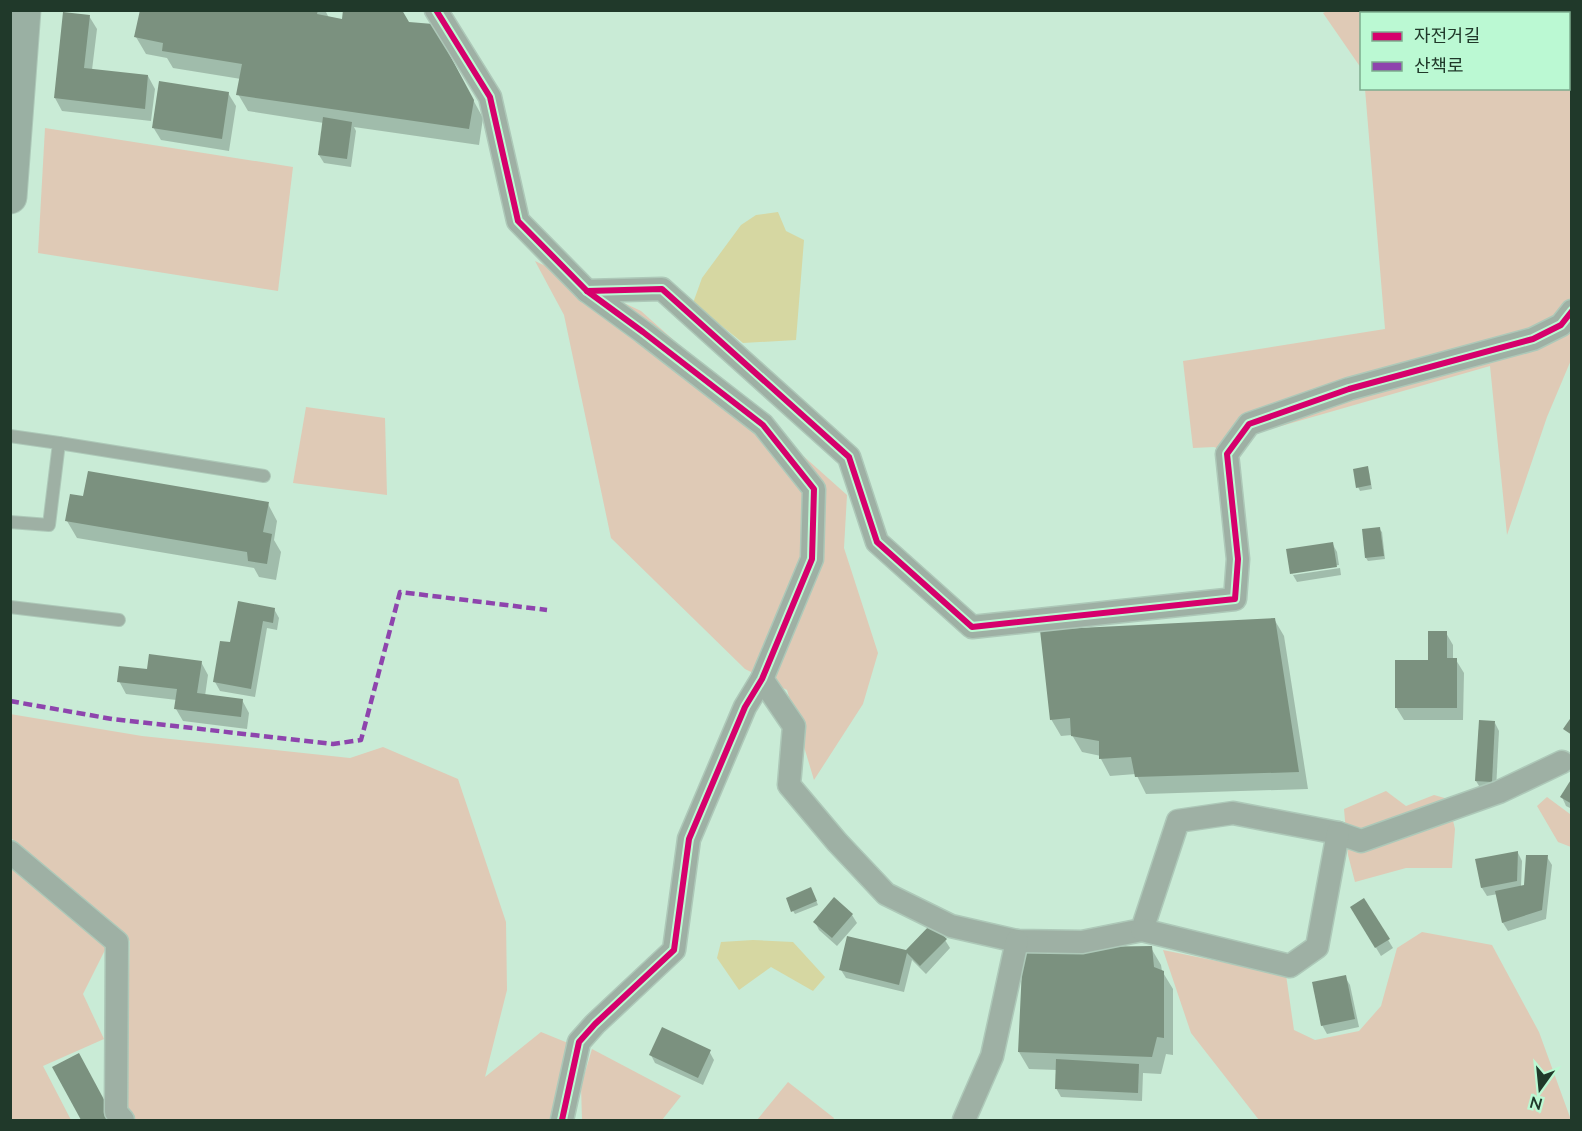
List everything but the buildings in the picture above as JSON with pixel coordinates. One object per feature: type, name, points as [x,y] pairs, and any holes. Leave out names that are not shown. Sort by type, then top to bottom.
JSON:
[{"type":"street","points":[[10,197],[24,10]]},
{"type":"street","points":[[436,10],[490,97],[518,221],[587,291],[763,425],[814,489],[812,559],[762,679],[745,707],[689,840],[674,950],[579,1042],[562,1120]]},
{"type":"street","points":[[587,291],[662,289],[849,457],[877,542],[972,627],[1235,599],[1238,559],[1227,454],[1249,424],[1349,389],[1533,339],[1561,326],[1572,311]]},
{"type":"street","points":[[762,679],[794,726],[789,785],[837,842],[886,894],[951,926],[1017,941],[1082,942],[1142,930],[1290,966],[1317,947],[1338,833]]},
{"type":"street","points":[[1142,930],[1178,821],[1233,813],[1338,833],[1361,841],[1499,792],[1562,762]]},
{"type":"street","points":[[10,852],[117,942],[116,1112],[123,1120]]},
{"type":"street","points":[[964,1120],[992,1056],[1017,941]]},
{"type":"lane","points":[[10,436],[264,476]]},
{"type":"lane","points":[[10,522],[49,525],[58,443]]},
{"type":"lane","points":[[10,607],[118,620]]},
{"type":"shaded area","points":[[1329,10],[1571,11],[1571,360],[1547,417],[1507,535],[1490,366],[1257,433],[1238,456],[1214,447],[1193,448],[1183,361],[1385,329],[1365,90],[1570,90],[1570,12],[1360,12],[1360,67],[1323,13]]},
{"type":"shaded area","points":[[45,128],[293,167],[278,291],[38,253]]},
{"type":"shaded area","points":[[778,212],[786,231],[804,240],[796,340],[743,343],[693,303],[702,278],[741,225],[756,215]]},
{"type":"shaded area","points":[[535,261],[641,311],[847,495],[844,548],[878,653],[863,704],[814,780],[787,690],[745,669],[611,538],[564,315]]},
{"type":"shaded area","points":[[306,407],[385,418],[387,495],[293,483]]},
{"type":"shaded area","points":[[10,714],[142,736],[350,758],[383,747],[458,779],[506,922],[507,990],[485,1077],[541,1032],[568,1043],[555,1096],[555,1120],[134,1120],[125,1110],[130,941],[11,838]]},
{"type":"shaded area","points":[[1386,791],[1406,806],[1434,795],[1448,799],[1455,829],[1452,868],[1406,868],[1355,882],[1348,855],[1344,809]]},
{"type":"shaded area","points":[[1547,797],[1571,814],[1571,847],[1558,842],[1537,806]]},
{"type":"shaded area","points":[[10,862],[106,948],[83,994],[104,1039],[43,1066],[71,1120],[11,1120]]},
{"type":"shaded area","points":[[1422,932],[1492,945],[1539,1032],[1571,1120],[1259,1120],[1191,1033],[1163,950],[1286,975],[1294,1030],[1315,1040],[1359,1031],[1381,1006],[1397,948]]},
{"type":"shaded area","points":[[753,940],[793,942],[825,977],[813,991],[771,967],[739,990],[717,958],[721,942]]},
{"type":"shaded area","points":[[592,1049],[681,1096],[662,1120],[582,1120],[581,1086]]},
{"type":"shaded area","points":[[788,1082],[834,1118],[833,1120],[757,1120]]},
{"type":"marked path","points":[[10,701],[112,719],[333,744],[361,740],[400,592],[547,610]]},
{"type":"cycle path","points":[[436,10],[490,97],[518,221],[587,291],[763,425],[814,489],[812,559],[762,679],[745,707],[689,839],[674,950],[579,1042],[562,1120]]},
{"type":"cycle path","points":[[587,291],[662,289],[849,457],[877,542],[972,627],[1235,599],[1238,559],[1227,454],[1249,424],[1349,389],[1533,339],[1561,325],[1572,311]]}]
